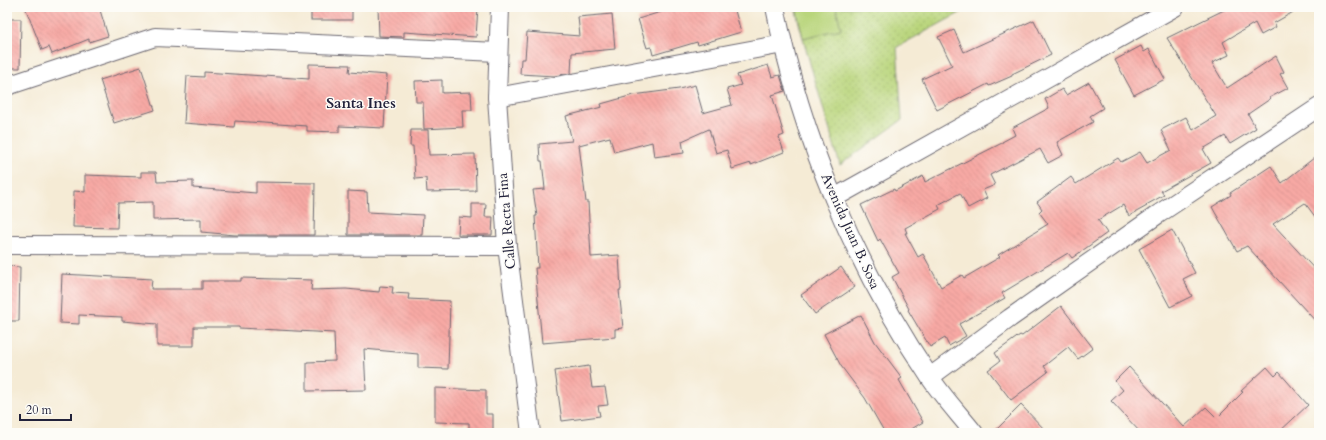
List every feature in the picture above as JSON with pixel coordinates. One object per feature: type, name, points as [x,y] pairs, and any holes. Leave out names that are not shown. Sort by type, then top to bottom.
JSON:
[{"type":"street","name":"Calle Recta Fina","points":[[500,7],[497,97],[507,246],[531,433]]},
{"type":"street","name":"Avenida Juan B. Sosa","points":[[775,7],[782,44],[806,126],[834,198],[852,239],[888,309],[930,377],[974,433]]},
{"type":"street","points":[[834,198],[1174,7]]},
{"type":"street","points":[[7,86],[155,37],[498,52]]},
{"type":"street","points":[[497,97],[782,44]]},
{"type":"street","points":[[930,377],[1010,318],[1157,215],[1319,107]]},
{"type":"street","points":[[7,244],[507,246]]},
{"type":"green space","points":[[795,7],[971,7],[897,47],[902,120],[840,165]]},
{"type":"green space","points":[[796,7],[836,7],[841,29],[803,38]]},
{"type":"building","points":[[25,7],[99,7],[108,36],[89,42],[89,39],[52,54],[49,47],[42,50]]},
{"type":"building","points":[[311,7],[352,7],[352,20],[311,20]]},
{"type":"building","points":[[378,7],[478,7],[476,37],[404,32],[404,37],[379,36]]},
{"type":"building","points":[[677,7],[734,7],[741,32],[698,45],[697,42],[653,55],[651,47],[647,48],[638,19]]},
{"type":"building","points":[[1230,7],[1302,7],[1274,23],[1276,27],[1261,35],[1255,23],[1223,42],[1229,55],[1212,63],[1227,88],[1276,56],[1284,72],[1280,74],[1288,88],[1269,98],[1270,99],[1248,114],[1256,128],[1230,144],[1225,136],[1203,149],[1211,163],[1161,191],[1164,195],[1129,216],[1123,205],[1098,220],[1107,233],[1072,258],[1068,253],[1002,293],[1005,298],[959,324],[966,336],[949,346],[945,338],[930,347],[908,310],[909,309],[892,277],[899,273],[880,239],[878,241],[861,205],[894,189],[895,191],[923,176],[925,182],[1002,143],[1015,135],[1012,128],[1049,108],[1045,99],[1062,89],[1066,95],[1089,82],[1103,108],[1090,116],[1093,122],[1057,142],[1063,155],[1048,163],[1040,149],[990,175],[995,185],[983,190],[987,198],[968,208],[960,193],[938,205],[940,209],[905,228],[907,233],[905,233],[918,257],[923,254],[941,287],[962,275],[964,278],[1000,257],[998,255],[1048,224],[1039,212],[1042,209],[1037,202],[1071,177],[1076,184],[1118,158],[1121,162],[1140,152],[1147,163],[1171,150],[1161,130],[1186,117],[1193,130],[1216,116],[1167,38]]},
{"type":"building","points":[[612,14],[615,49],[572,53],[571,73],[554,76],[520,74],[521,59],[525,59],[527,32],[580,36],[578,17]]},
{"type":"building","points":[[7,19],[21,19],[20,68],[7,68]]},
{"type":"building","points":[[1034,20],[1051,55],[1012,74],[1012,76],[989,86],[988,84],[937,110],[922,79],[952,65],[938,37],[954,30],[964,52]]},
{"type":"building","points":[[1141,46],[1144,52],[1149,49],[1165,79],[1134,95],[1115,60]]},
{"type":"building","points":[[309,64],[350,65],[349,72],[387,75],[384,128],[339,126],[339,132],[307,131],[307,126],[235,121],[234,127],[184,123],[187,76],[204,77],[204,72],[309,79]]},
{"type":"building","points":[[768,65],[772,77],[780,75],[785,91],[772,95],[784,135],[779,137],[784,152],[751,165],[751,163],[732,169],[727,150],[716,153],[709,129],[682,141],[684,153],[654,157],[652,142],[614,152],[610,137],[579,145],[586,202],[588,202],[591,257],[619,255],[621,290],[619,290],[623,328],[615,329],[615,337],[542,343],[535,268],[538,268],[535,216],[537,216],[533,190],[545,189],[542,161],[540,161],[539,144],[572,141],[566,116],[602,107],[601,104],[633,95],[679,89],[695,85],[703,113],[732,105],[727,89],[741,85],[737,75]]},
{"type":"building","points":[[141,67],[155,110],[114,123],[100,80]]},
{"type":"building","points":[[442,80],[442,93],[471,92],[472,110],[462,110],[463,127],[424,129],[423,102],[416,102],[415,81]]},
{"type":"building","points":[[411,130],[428,130],[429,155],[475,154],[476,191],[427,192],[426,178],[415,179],[413,146],[410,146]]},
{"type":"building","points":[[1319,154],[1319,222],[1305,203],[1273,224],[1319,274],[1319,325],[1247,246],[1237,251],[1212,207],[1231,195],[1230,193],[1271,166],[1282,183]]},
{"type":"building","points":[[141,172],[156,172],[157,182],[193,181],[193,188],[256,193],[256,182],[315,183],[314,235],[235,235],[201,232],[201,219],[153,220],[153,202],[118,203],[117,228],[73,227],[74,191],[85,192],[85,175],[141,177]]},
{"type":"building","points":[[348,191],[367,192],[368,212],[423,215],[422,235],[348,235]]},
{"type":"building","points":[[472,204],[486,204],[485,217],[493,217],[492,235],[458,235],[459,217],[472,218]]},
{"type":"building","points":[[1172,230],[1195,273],[1183,279],[1192,296],[1170,307],[1139,249]]},
{"type":"building","points":[[7,266],[20,267],[19,321],[7,321]]},
{"type":"building","points":[[841,267],[855,287],[815,314],[801,295]]},
{"type":"building","points":[[62,274],[152,279],[151,289],[202,289],[202,281],[241,281],[241,278],[312,280],[311,290],[346,289],[379,292],[380,286],[393,287],[392,293],[409,294],[408,299],[450,301],[448,369],[418,368],[418,354],[364,349],[366,390],[307,391],[307,362],[335,361],[334,333],[239,327],[194,327],[194,346],[157,346],[157,324],[122,321],[122,317],[79,315],[79,324],[60,323]]},
{"type":"building","points":[[1061,306],[1093,348],[1078,359],[1068,347],[1044,366],[1048,372],[1011,400],[988,370],[1000,361],[995,353],[1020,335],[1022,336]]},
{"type":"building","points":[[861,315],[875,342],[902,378],[899,380],[923,422],[905,433],[885,433],[865,398],[841,366],[824,334]]},
{"type":"building","points":[[589,366],[592,388],[605,387],[608,405],[598,406],[600,416],[562,421],[555,371]]},
{"type":"building","points":[[1129,367],[1184,427],[1206,407],[1217,418],[1243,392],[1241,391],[1267,367],[1275,376],[1279,372],[1308,405],[1278,433],[1141,433],[1111,401],[1123,390],[1115,381]]},
{"type":"building","points":[[435,388],[486,390],[486,414],[493,414],[493,433],[469,433],[469,423],[435,422]]},
{"type":"building","points":[[1021,405],[1048,433],[993,433]]},
{"type":"district","name":"Santa Ines","points":[[361,103]]}]
